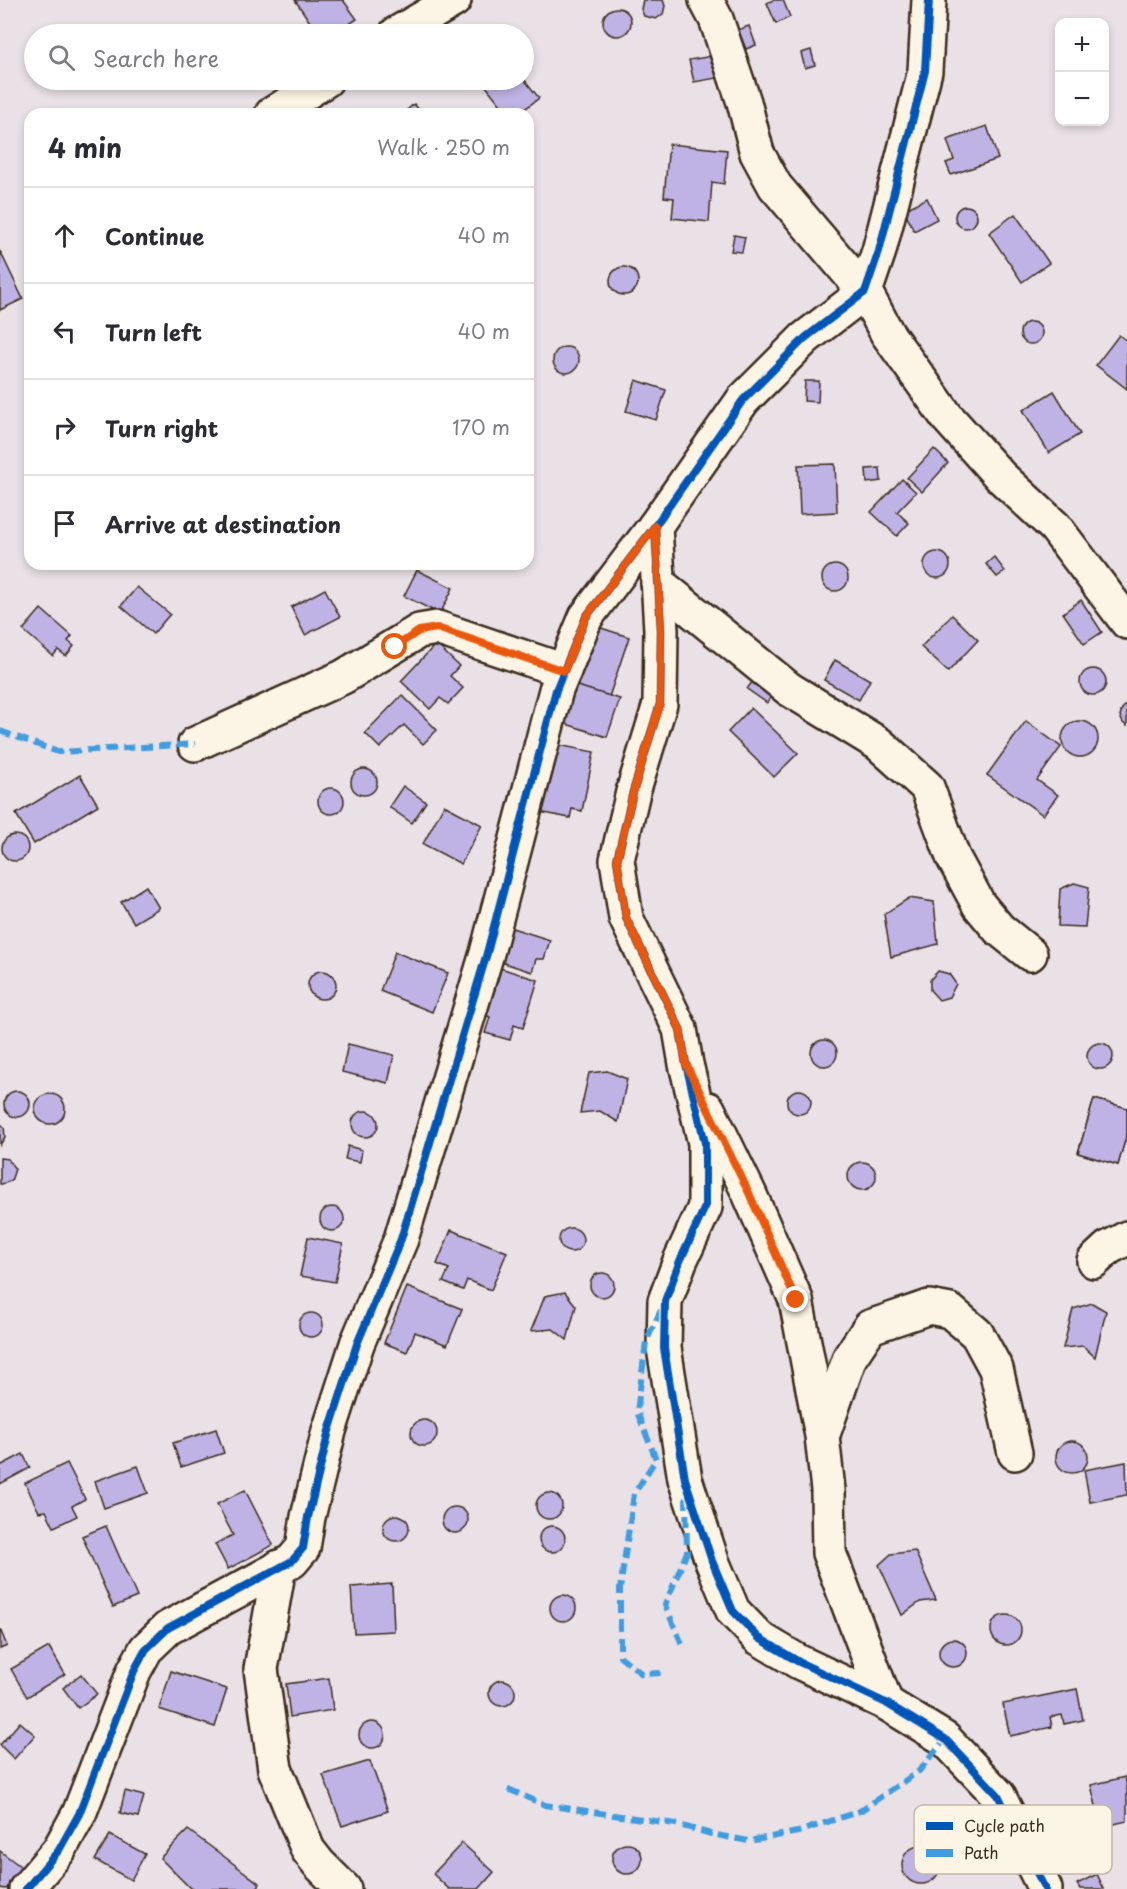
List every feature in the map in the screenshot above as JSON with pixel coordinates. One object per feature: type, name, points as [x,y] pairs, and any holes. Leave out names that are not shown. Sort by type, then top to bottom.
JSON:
[{"type":"street","points":[[413,24],[453,0]]},
{"type":"street","points":[[706,0],[716,19],[744,102],[758,153],[775,186],[865,292],[887,333],[947,417],[1000,476],[1055,527],[1127,622]]},
{"type":"street","points":[[26,1889],[59,1850],[79,1814],[134,1671],[146,1649],[168,1628],[292,1560],[303,1548],[308,1517],[329,1431],[357,1344],[401,1239],[487,953],[556,690],[586,617],[655,526],[743,400],[805,338],[865,292],[879,251],[925,71],[929,0]]},
{"type":"street","points":[[282,108],[310,90]]},
{"type":"street","points":[[655,526],[661,630],[660,704],[633,792],[617,860],[626,918],[680,1029],[705,1143],[705,1208],[680,1261],[665,1301],[664,1348],[685,1479],[712,1562],[733,1611],[759,1638],[799,1662],[886,1703],[945,1739],[998,1795],[1003,1805]]},
{"type":"street","points":[[658,583],[789,689],[879,744],[927,787],[953,857],[979,905],[999,929],[1030,954]]},
{"type":"street","points":[[195,744],[343,677],[419,631],[437,628],[564,671]]},
{"type":"street","points":[[686,1064],[749,1193],[796,1300],[822,1436],[828,1490],[829,1554],[886,1703]]},
{"type":"street","points":[[1094,1261],[1108,1248],[1127,1238]]},
{"type":"street","points":[[822,1436],[850,1357],[870,1327],[929,1307],[950,1311],[976,1334],[996,1369],[1015,1453]]},
{"type":"street","points":[[279,1567],[261,1669],[275,1769],[308,1850],[318,1864],[344,1889]]},
{"type":"street","points":[[1038,1874],[1045,1889]]},
{"type":"building","points":[[295,0],[343,0],[357,19],[349,24],[311,24]]},
{"type":"building","points":[[643,0],[663,0],[665,6],[663,14],[656,19],[644,16],[641,9]]},
{"type":"building","points":[[773,0],[783,0],[790,17],[776,24],[767,3]]},
{"type":"building","points":[[617,8],[627,12],[631,22],[627,32],[617,36],[607,32],[603,22],[607,12]]},
{"type":"building","points":[[749,26],[756,45],[746,49],[738,30]]},
{"type":"building","points":[[811,50],[815,65],[805,68],[801,53]]},
{"type":"building","points":[[712,56],[717,78],[694,82],[689,60]]},
{"type":"building","points":[[489,90],[533,90],[539,98],[526,108],[503,108]]},
{"type":"building","points":[[987,126],[998,159],[951,175],[946,163],[954,160],[947,140]]},
{"type":"building","points":[[669,144],[727,150],[724,184],[712,182],[709,222],[672,218],[674,198],[664,197]]},
{"type":"building","points":[[927,198],[937,219],[914,231],[904,210]]},
{"type":"building","points":[[966,206],[974,209],[977,217],[974,225],[966,228],[958,225],[955,217],[958,209]]},
{"type":"building","points":[[1015,214],[1049,263],[1022,282],[989,233]]},
{"type":"building","points":[[734,235],[745,237],[742,252],[731,251]]},
{"type":"building","points":[[0,251],[23,299],[0,310]]},
{"type":"building","points":[[624,267],[634,271],[638,281],[634,291],[624,295],[614,291],[610,281],[614,271]]},
{"type":"building","points":[[1031,322],[1039,325],[1042,333],[1039,341],[1031,344],[1023,341],[1020,333],[1023,325]]},
{"type":"building","points":[[1119,335],[1127,341],[1127,389],[1096,365]]},
{"type":"building","points":[[566,347],[575,351],[579,360],[575,369],[566,373],[557,369],[553,360],[557,351]]},
{"type":"building","points":[[636,380],[666,390],[656,420],[626,411]]},
{"type":"building","points":[[805,381],[819,381],[818,402],[804,401]]},
{"type":"building","points":[[1054,391],[1080,434],[1049,453],[1023,410]]},
{"type":"building","points":[[934,449],[948,463],[922,492],[907,478]]},
{"type":"building","points":[[835,464],[837,512],[800,514],[798,465]]},
{"type":"building","points":[[880,468],[881,481],[867,483],[866,469]]},
{"type":"building","points":[[902,479],[916,492],[897,512],[909,523],[897,536],[871,512]]},
{"type":"building","points":[[937,552],[946,556],[950,565],[946,574],[937,578],[928,574],[924,565],[928,556]]},
{"type":"building","points":[[994,557],[1005,571],[997,577],[986,564]]},
{"type":"building","points":[[835,565],[844,569],[848,578],[844,587],[835,591],[826,587],[822,578],[826,569]]},
{"type":"building","points":[[417,570],[453,588],[440,614],[404,596]]},
{"type":"building","points":[[137,587],[170,614],[153,634],[121,606]]},
{"type":"building","points":[[325,589],[340,617],[305,635],[291,607]]},
{"type":"building","points":[[1081,600],[1102,632],[1084,644],[1063,613]]},
{"type":"building","points":[[41,609],[72,636],[68,641],[74,646],[66,656],[58,650],[53,656],[23,630]]},
{"type":"building","points":[[952,615],[978,640],[948,672],[921,647]]},
{"type":"building","points":[[595,626],[629,637],[609,697],[574,685]]},
{"type":"building","points":[[436,644],[459,666],[450,676],[463,688],[448,704],[440,698],[430,709],[401,681]]},
{"type":"building","points":[[835,660],[870,680],[859,700],[824,680]]},
{"type":"building","points":[[1093,669],[1102,673],[1106,682],[1102,691],[1093,695],[1084,691],[1080,682],[1084,673]]},
{"type":"building","points":[[760,671],[780,686],[767,703],[747,689]]},
{"type":"building","points":[[574,685],[620,699],[607,737],[563,723]]},
{"type":"building","points":[[402,695],[437,730],[423,744],[404,725],[380,748],[365,733]]},
{"type":"building","points":[[1127,704],[1127,726],[1120,716]]},
{"type":"building","points":[[751,708],[798,753],[774,777],[728,732]]},
{"type":"building","points":[[1026,721],[1061,747],[1037,780],[1058,795],[1043,815],[987,775]]},
{"type":"building","points":[[1080,721],[1092,727],[1098,739],[1092,751],[1080,757],[1068,751],[1062,739],[1068,727]]},
{"type":"building","points":[[553,744],[594,752],[582,811],[572,809],[570,818],[539,812]]},
{"type":"building","points":[[364,769],[373,773],[377,782],[373,791],[364,795],[355,791],[351,782],[355,773]]},
{"type":"building","points":[[80,775],[98,805],[34,844],[16,814]]},
{"type":"building","points":[[403,786],[426,802],[412,823],[389,807]]},
{"type":"building","points":[[331,788],[340,792],[344,801],[340,810],[331,814],[322,810],[318,801],[322,792]]},
{"type":"building","points":[[444,805],[482,825],[461,864],[423,844]]},
{"type":"building","points":[[15,835],[24,839],[28,848],[24,857],[15,861],[6,857],[2,848],[6,839]]},
{"type":"building","points":[[1074,883],[1089,887],[1085,927],[1058,926],[1060,889]]},
{"type":"building","points":[[146,886],[159,908],[134,923],[121,902]]},
{"type":"building","points":[[909,898],[934,902],[938,944],[891,957],[884,914]]},
{"type":"building","points":[[509,927],[550,940],[544,959],[536,959],[532,972],[498,961]]},
{"type":"building","points":[[395,952],[448,973],[432,1012],[380,991]]},
{"type":"building","points":[[494,966],[538,980],[523,1028],[514,1025],[510,1040],[485,1033],[490,1017],[479,1013]]},
{"type":"building","points":[[322,971],[332,975],[336,985],[332,995],[322,999],[312,995],[308,985],[312,975]]},
{"type":"building","points":[[938,971],[949,974],[956,984],[949,997],[939,1000],[930,990],[930,980]]},
{"type":"building","points":[[824,1040],[833,1044],[837,1053],[833,1062],[824,1066],[815,1062],[811,1053],[815,1044]]},
{"type":"building","points":[[1100,1043],[1109,1047],[1113,1056],[1109,1065],[1100,1069],[1091,1065],[1087,1056],[1091,1047]]},
{"type":"building","points":[[348,1044],[394,1055],[388,1083],[342,1072]]},
{"type":"building","points":[[607,1071],[627,1079],[618,1122],[600,1111],[580,1113],[589,1073]]},
{"type":"building","points":[[799,1090],[807,1094],[811,1102],[807,1110],[799,1114],[791,1110],[787,1102],[791,1094]]},
{"type":"building","points":[[17,1091],[26,1095],[30,1104],[26,1113],[17,1117],[8,1113],[4,1104],[8,1095]]},
{"type":"building","points":[[50,1094],[61,1098],[65,1109],[61,1120],[50,1124],[39,1120],[35,1109],[39,1098]]},
{"type":"building","points":[[1094,1099],[1127,1108],[1127,1133],[1118,1165],[1078,1153]]},
{"type":"building","points":[[1094,1099],[1127,1108],[1127,1133],[1118,1165],[1078,1153]]},
{"type":"building","points":[[365,1111],[374,1115],[378,1124],[374,1133],[365,1137],[356,1133],[352,1124],[356,1115]]},
{"type":"building","points":[[0,1123],[4,1127],[5,1137],[0,1145]]},
{"type":"building","points":[[348,1146],[362,1150],[360,1162],[345,1159]]},
{"type":"building","points":[[0,1158],[8,1159],[15,1169],[11,1181],[2,1184],[0,1184]]},
{"type":"building","points":[[862,1162],[872,1166],[876,1176],[872,1186],[862,1190],[852,1186],[848,1176],[852,1166]]},
{"type":"building","points":[[332,1207],[337,1208],[343,1214],[343,1224],[337,1230],[332,1231],[327,1230],[321,1224],[320,1219],[321,1214],[327,1208]]},
{"type":"building","points":[[571,1228],[576,1229],[582,1235],[582,1245],[576,1251],[571,1252],[566,1251],[560,1245],[559,1240],[560,1235],[566,1229]]},
{"type":"building","points":[[451,1230],[507,1252],[491,1290],[467,1280],[463,1290],[443,1282],[449,1269],[437,1264]]},
{"type":"building","points":[[308,1237],[343,1244],[335,1282],[300,1276]]},
{"type":"building","points":[[602,1273],[611,1276],[614,1285],[611,1294],[602,1297],[593,1294],[590,1285],[593,1276]]},
{"type":"building","points":[[407,1287],[462,1309],[447,1345],[415,1332],[407,1352],[384,1343]]},
{"type":"building","points":[[565,1292],[576,1306],[567,1340],[553,1329],[531,1331],[545,1296]]},
{"type":"building","points":[[1092,1303],[1106,1311],[1095,1357],[1083,1346],[1063,1348],[1073,1309]]},
{"type":"building","points":[[311,1313],[320,1316],[323,1325],[320,1334],[311,1337],[302,1334],[299,1325],[302,1316]]},
{"type":"building","points":[[424,1420],[433,1424],[437,1433],[433,1442],[424,1446],[415,1442],[411,1433],[415,1424]]},
{"type":"building","points":[[216,1429],[224,1453],[181,1467],[173,1443]]},
{"type":"building","points":[[1072,1441],[1083,1446],[1088,1457],[1083,1468],[1072,1473],[1061,1468],[1056,1457],[1061,1446]]},
{"type":"building","points":[[23,1454],[30,1468],[0,1484],[0,1466]]},
{"type":"building","points":[[1126,1462],[1127,1495],[1090,1502],[1084,1470]]},
{"type":"building","points":[[67,1463],[85,1499],[72,1506],[77,1516],[54,1527],[46,1511],[39,1512],[25,1483]]},
{"type":"building","points":[[138,1466],[148,1493],[104,1508],[95,1481]]},
{"type":"building","points":[[245,1490],[273,1545],[228,1569],[215,1544],[233,1535],[217,1504]]},
{"type":"building","points":[[549,1493],[558,1497],[562,1506],[558,1515],[549,1519],[540,1515],[536,1506],[540,1497]]},
{"type":"building","points":[[455,1507],[464,1511],[468,1520],[464,1529],[455,1533],[446,1529],[442,1520],[446,1511]]},
{"type":"building","points":[[396,1515],[405,1519],[409,1528],[405,1537],[396,1541],[387,1537],[383,1528],[387,1519]]},
{"type":"building","points":[[106,1526],[137,1597],[113,1607],[82,1536]]},
{"type":"building","points":[[552,1526],[561,1530],[565,1539],[561,1548],[552,1552],[543,1548],[539,1539],[543,1530]]},
{"type":"building","points":[[915,1551],[936,1600],[920,1602],[902,1615],[879,1565],[891,1554]]},
{"type":"building","points":[[392,1584],[394,1631],[354,1633],[351,1587]]},
{"type":"building","points":[[563,1595],[572,1599],[576,1608],[572,1617],[563,1621],[554,1617],[550,1608],[554,1599]]},
{"type":"building","points":[[1006,1615],[1017,1619],[1021,1630],[1017,1641],[1006,1645],[995,1641],[991,1630],[995,1619]]},
{"type":"building","points":[[0,1629],[7,1646],[0,1649]]},
{"type":"building","points":[[953,1639],[963,1643],[967,1653],[963,1663],[953,1667],[943,1663],[939,1653],[943,1643]]},
{"type":"building","points":[[49,1647],[65,1674],[27,1697],[11,1669]]},
{"type":"building","points":[[171,1671],[227,1689],[215,1727],[159,1709]]},
{"type":"building","points":[[81,1674],[97,1694],[78,1708],[63,1688]]},
{"type":"building","points":[[329,1678],[333,1710],[290,1717],[286,1684]]},
{"type":"building","points":[[502,1680],[511,1684],[515,1693],[511,1702],[502,1706],[493,1702],[489,1693],[493,1684]]},
{"type":"building","points":[[1077,1689],[1083,1720],[1064,1724],[1062,1715],[1050,1717],[1052,1727],[1010,1736],[1003,1704]]},
{"type":"building","points":[[20,1722],[35,1735],[14,1759],[0,1745]]},
{"type":"building","points":[[372,1722],[381,1726],[385,1735],[381,1744],[372,1748],[363,1744],[359,1735],[363,1726]]},
{"type":"building","points":[[370,1761],[388,1811],[342,1826],[323,1775]]},
{"type":"building","points":[[1125,1777],[1127,1821],[1112,1824],[1112,1805],[1096,1805],[1091,1785]]},
{"type":"building","points":[[125,1791],[144,1796],[138,1817],[120,1813]]},
{"type":"building","points":[[188,1830],[260,1884],[256,1889],[191,1889],[160,1858]]},
{"type":"building","points":[[110,1835],[145,1854],[131,1880],[95,1860]]},
{"type":"building","points":[[462,1843],[494,1872],[479,1889],[449,1889],[433,1874]]},
{"type":"building","points":[[627,1844],[633,1845],[641,1853],[641,1865],[633,1873],[627,1874],[621,1873],[613,1865],[612,1859],[613,1853],[621,1845]]},
{"type":"building","points":[[914,1848],[914,1874],[937,1874],[934,1878],[921,1884],[908,1878],[902,1865],[908,1852]]},
{"type":"building","points":[[0,1851],[24,1869],[6,1889],[0,1888]]},
{"type":"building","points":[[1097,1874],[1104,1889],[1080,1889],[1077,1884]]},
{"type":"marked path","points":[[0,731],[58,752],[195,744]]},
{"type":"marked path","points":[[661,1310],[646,1342],[637,1412],[656,1459],[634,1494],[620,1589],[620,1656],[642,1674],[663,1673]]},
{"type":"marked path","points":[[682,1644],[665,1605],[687,1552],[686,1497]]},
{"type":"marked path","points":[[508,1789],[545,1805],[676,1824],[711,1834],[749,1841],[798,1832],[860,1811],[919,1771],[945,1739]]},
{"type":"cycle path","points":[[26,1889],[59,1850],[79,1814],[134,1671],[146,1649],[168,1628],[292,1561],[303,1548],[308,1517],[329,1431],[357,1344],[401,1239],[487,953],[556,690],[586,617],[655,526],[743,400],[805,338],[865,292],[879,251],[925,71],[929,0]]},
{"type":"cycle path","points":[[655,526],[661,630],[660,704],[633,792],[617,860],[626,918],[680,1029],[705,1143],[705,1207],[680,1261],[665,1301],[664,1348],[685,1479],[712,1561],[733,1611],[759,1638],[799,1662],[886,1703],[945,1739],[998,1795],[1003,1805]]},
{"type":"cycle path","points":[[1038,1874],[1045,1889]]},
{"type":"route","points":[[395,647],[419,631],[437,628],[564,671],[586,617],[655,526],[661,630],[660,704],[633,792],[617,860],[626,918],[680,1029],[686,1064],[749,1193],[796,1300]]}]
